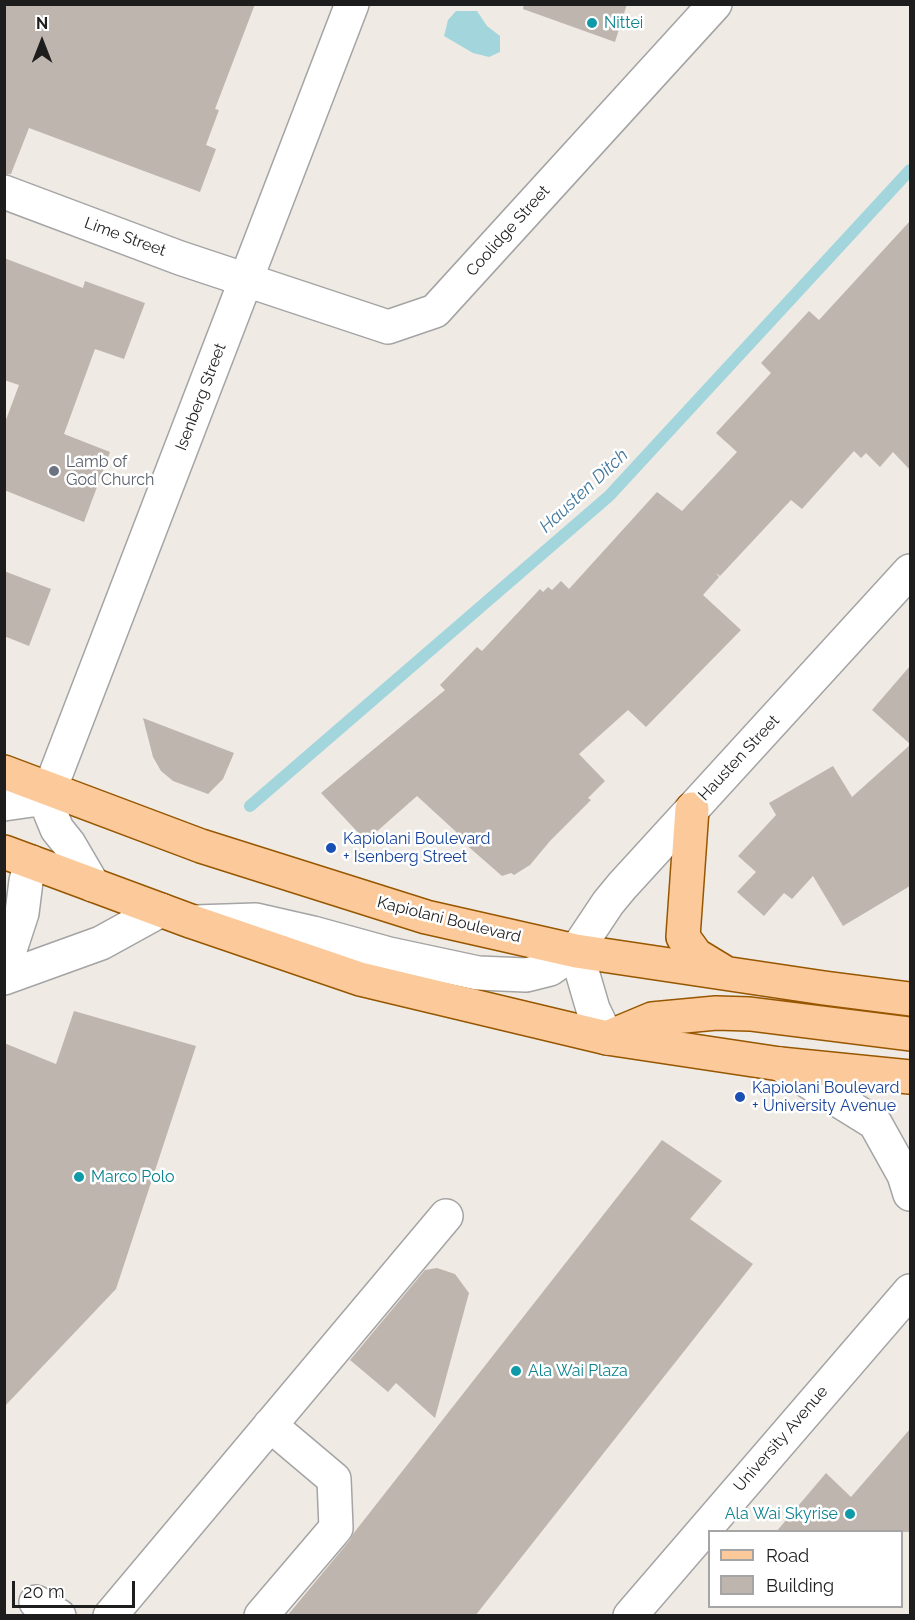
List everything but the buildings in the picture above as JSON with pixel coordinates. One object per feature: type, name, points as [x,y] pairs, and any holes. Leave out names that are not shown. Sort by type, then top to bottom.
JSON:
[{"type":"main road","name":"Kapiolani Boulevard","points":[[4,772],[201,846],[426,917],[576,951],[910,999]]},
{"type":"main road","points":[[692,809],[683,937],[696,955],[728,974]]},
{"type":"main road","points":[[16,875],[93,885],[360,980],[607,1038],[780,1064],[910,1077]]},
{"type":"main road","points":[[607,1038],[652,1019],[716,1013],[750,1014],[910,1034]]},
{"type":"street","name":"Isenberg Street","points":[[50,789],[352,4]]},
{"type":"street","name":"Coolidge Street","points":[[246,281],[388,327],[435,310],[715,4]]},
{"type":"street","name":"Lime Street","points":[[4,192],[246,281]]},
{"type":"street","name":"Hausten Street","points":[[576,951],[608,903],[910,571]]},
{"type":"street","points":[[4,804],[32,800],[50,789]]},
{"type":"street","points":[[50,789],[50,812],[57,829],[93,885]]},
{"type":"street","points":[[4,968],[22,913],[16,875]]},
{"type":"street","points":[[4,978],[101,943],[161,910]]},
{"type":"street","points":[[193,922],[255,920],[389,954],[478,973],[502,975],[526,975],[550,969],[576,951],[593,1009],[607,1038]]},
{"type":"street","points":[[780,1064],[875,1123],[904,1175],[910,1194]]},
{"type":"street","points":[[110,1616],[446,1215]]},
{"type":"street","points":[[879,1325],[910,1276]]},
{"type":"street","name":"University Avenue","points":[[630,1616],[910,1291]]},
{"type":"street","points":[[261,1616],[336,1528],[334,1479],[270,1425]]},
{"type":"water","points":[[456,11],[477,11],[487,26],[500,36],[500,52],[489,57],[473,53],[444,36],[448,20]]},
{"type":"waterway","name":"Hausten Ditch","points":[[250,806],[609,496],[910,170]]},
{"type":"place","name":"Nittei","points":[[592,23]]},
{"type":"place","name":"Lamb of God Church","points":[[54,471]]},
{"type":"place","name":"Kapiolani Boulevard + Isenberg Street","points":[[331,848]]},
{"type":"place","name":"Kapiolani Boulevard + University Avenue","points":[[740,1097]]},
{"type":"place","name":"Marco Polo","points":[[79,1177]]},
{"type":"place","name":"Ala Wai Plaza","points":[[516,1371]]},
{"type":"place","name":"Ala Wai Skyrise","points":[[850,1514]]}]
